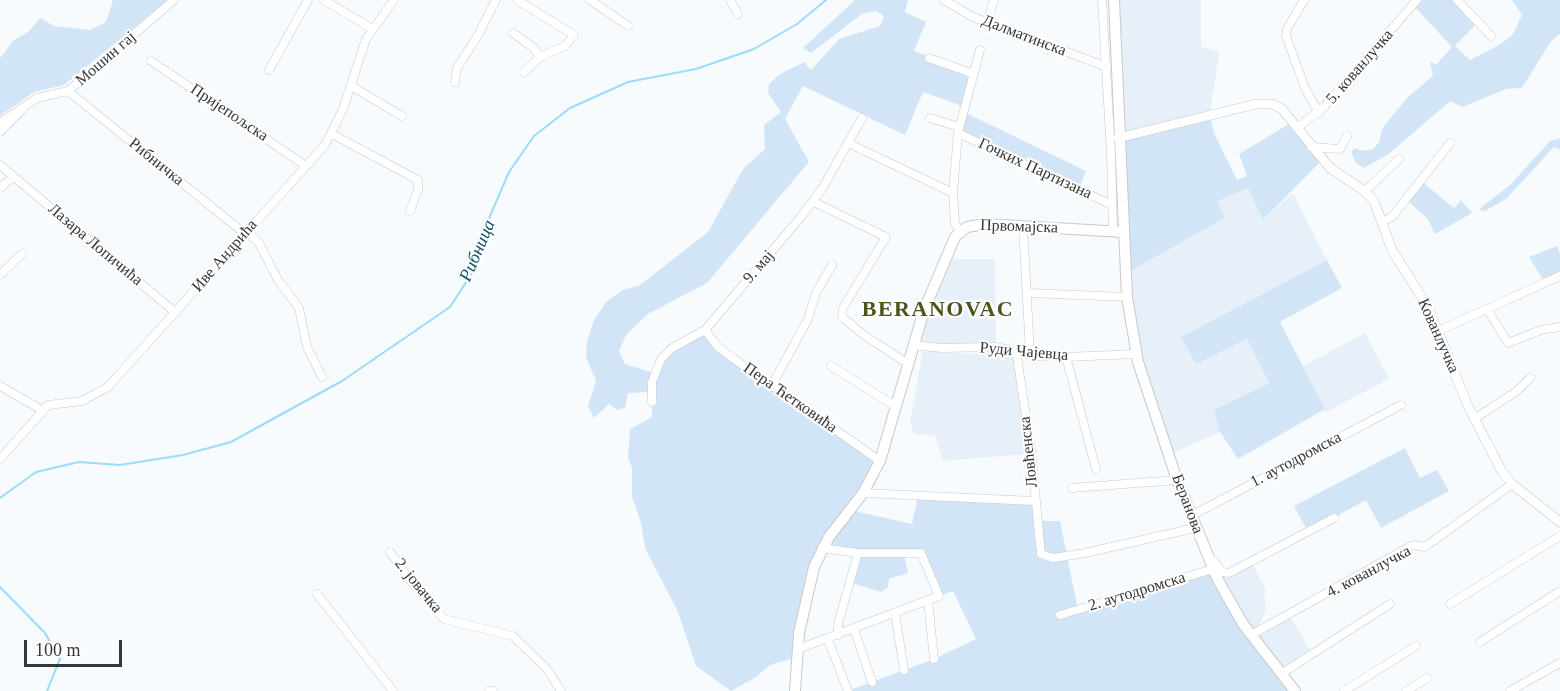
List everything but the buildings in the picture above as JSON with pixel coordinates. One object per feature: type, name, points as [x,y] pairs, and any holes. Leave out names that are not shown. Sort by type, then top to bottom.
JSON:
[{"type":"main road","name":"Беранова","points":[[1108,2],[1118,138],[1118,232],[1136,354],[1177,480],[1213,569],[1251,635],[1295,691]]},
{"type":"main road","name":"Првомајска","points":[[795,691],[798,649],[809,582],[822,548],[863,493],[880,461],[912,345],[934,281],[960,232],[967,227],[985,224],[1118,232]]},
{"type":"street","name":"Мошин гај","points":[[0,123],[27,103],[68,91],[174,0]]},
{"type":"street","points":[[270,70],[308,0]]},
{"type":"street","points":[[324,0],[371,28]]},
{"type":"street","name":"Иве Андрића","points":[[42,410],[54,403],[82,401],[108,387],[306,166],[332,134],[371,28],[394,0]]},
{"type":"street","points":[[455,82],[457,68],[477,37],[496,0]]},
{"type":"street","points":[[517,0],[574,35],[565,46],[540,57],[524,72]]},
{"type":"street","points":[[590,0],[628,26]]},
{"type":"street","points":[[730,0],[738,14]]},
{"type":"street","name":"Далматинска","points":[[944,0],[987,22],[1107,67]]},
{"type":"street","points":[[987,22],[994,0]]},
{"type":"street","points":[[1304,0],[1287,29],[1286,36],[1305,88],[1319,112]]},
{"type":"street","name":"5. кованлучка","points":[[1297,128],[1319,112],[1417,0]]},
{"type":"street","points":[[1457,0],[1491,36]]},
{"type":"street","name":"Беранова","points":[[1108,2],[1107,67],[1113,205],[1118,232]]},
{"type":"street","points":[[513,33],[534,48],[540,57]]},
{"type":"street","points":[[960,232],[955,223],[953,193],[959,130],[981,50]]},
{"type":"street","points":[[929,58],[974,74]]},
{"type":"street","name":"Пријепољска","points":[[151,61],[306,166]]},
{"type":"street","points":[[351,86],[402,117]]},
{"type":"street","name":"Рибничка","points":[[68,91],[259,243],[278,280],[299,308],[308,347],[322,377]]},
{"type":"street","points":[[0,132],[27,103]]},
{"type":"street","name":"Кованлучка","points":[[1118,138],[1263,103],[1282,109],[1330,168],[1365,191],[1374,201],[1392,250],[1428,309],[1474,419],[1512,484],[1560,522]]},
{"type":"street","name":"9. мај","points":[[652,402],[652,382],[661,359],[672,348],[705,330],[814,202],[862,118]]},
{"type":"street","name":"Гочких Партизана","points":[[930,118],[1113,205]]},
{"type":"street","points":[[332,134],[418,180],[418,190],[410,211]]},
{"type":"street","points":[[1311,147],[1340,149],[1347,136]]},
{"type":"street","points":[[848,143],[953,193]]},
{"type":"street","points":[[1382,222],[1392,217],[1450,143]]},
{"type":"street","points":[[1365,191],[1399,159]]},
{"type":"street","name":"Лазара Лопичића","points":[[0,165],[176,313]]},
{"type":"street","points":[[0,188],[13,177]]},
{"type":"street","points":[[814,202],[886,237],[842,315],[850,326],[907,363]]},
{"type":"street","points":[[1023,226],[1030,353]]},
{"type":"street","points":[[0,275],[22,254]]},
{"type":"street","points":[[772,385],[808,319],[816,293],[832,265]]},
{"type":"street","points":[[1438,332],[1560,276]]},
{"type":"street","points":[[1028,293],[1126,297]]},
{"type":"street","points":[[1487,309],[1508,342],[1541,330],[1560,327]]},
{"type":"street","name":"Пера Ћетковића","points":[[705,330],[718,347],[880,461]]},
{"type":"street","points":[[1018,350],[1030,341]]},
{"type":"street","name":"Руди Чајевца","points":[[912,345],[1018,350],[1066,357],[1136,354]]},
{"type":"street","name":"Ловћенска","points":[[1018,350],[1041,554],[1053,558],[1197,532]]},
{"type":"street","points":[[1066,357],[1096,469]]},
{"type":"street","points":[[831,366],[896,406]]},
{"type":"street","points":[[1474,419],[1517,391],[1530,378]]},
{"type":"street","points":[[0,386],[42,410],[0,459]]},
{"type":"street","name":"1. аутодромска","points":[[1191,516],[1401,405]]},
{"type":"street","points":[[1072,488],[1177,480]]},
{"type":"street","name":"4. кованлучка","points":[[1251,635],[1413,545],[1424,547],[1512,484]]},
{"type":"street","points":[[863,493],[1034,501]]},
{"type":"street","points":[[1197,532],[1222,572],[1229,573],[1334,518]]},
{"type":"street","points":[[1450,604],[1560,536]]},
{"type":"street","points":[[798,649],[939,596],[921,554],[858,553],[822,548]]},
{"type":"street","name":"2. јовачка","points":[[390,552],[413,584],[444,619],[513,636],[547,669],[561,691]]},
{"type":"street","points":[[838,635],[838,624],[858,553]]},
{"type":"street","name":"2. аутодромска","points":[[1060,615],[1213,569]]},
{"type":"street","points":[[1480,642],[1560,591]]},
{"type":"street","points":[[317,594],[393,691]]},
{"type":"street","points":[[928,600],[934,659]]},
{"type":"street","points":[[1281,674],[1390,604]]},
{"type":"street","points":[[895,613],[904,670]]},
{"type":"street","points":[[854,629],[872,682]]},
{"type":"street","points":[[828,639],[848,691]]},
{"type":"street","points":[[1344,691],[1416,646]]},
{"type":"street","points":[[1510,691],[1560,663]]},
{"type":"street","points":[[1406,691],[1427,678]]},
{"type":"shaded area","points":[[113,0],[168,0],[64,85],[34,92],[0,116],[0,58],[14,40],[28,32],[40,18],[54,26],[90,30],[106,22]]},
{"type":"shaded area","points":[[855,0],[908,0],[905,12],[926,22],[914,51],[974,74],[965,107],[923,92],[905,135],[803,86],[785,119],[809,162],[707,283],[648,314],[626,335],[619,351],[625,364],[654,373],[661,359],[705,330],[712,340],[880,461],[850,510],[912,524],[918,496],[1034,501],[1036,521],[1060,521],[1078,610],[1213,569],[1295,691],[847,691],[934,659],[976,639],[953,591],[939,596],[924,556],[904,553],[908,573],[889,579],[888,587],[881,592],[849,582],[857,553],[823,548],[797,657],[770,665],[756,677],[731,691],[696,666],[678,612],[645,548],[641,523],[632,497],[632,468],[628,458],[630,429],[652,417],[651,392],[628,393],[625,408],[617,410],[609,404],[594,418],[588,406],[596,381],[586,357],[587,341],[594,320],[607,301],[623,290],[640,285],[708,232],[743,169],[765,149],[764,125],[781,112],[768,93],[769,84],[780,74],[804,62],[811,70],[839,39],[880,26],[884,16],[876,11],[862,14],[811,53],[803,48]]},
{"type":"shaded area","points":[[1114,0],[1201,0],[1201,47],[1219,52],[1210,115],[1118,138]]},
{"type":"shaded area","points":[[1417,0],[1457,0],[1478,22],[1455,46],[1470,60],[1501,44],[1513,34],[1522,15],[1512,0],[1560,0],[1560,34],[1551,41],[1522,88],[1506,89],[1462,107],[1450,101],[1390,153],[1364,168],[1356,163],[1351,152],[1355,148],[1363,151],[1373,149],[1379,142],[1382,129],[1407,98],[1433,76],[1430,61],[1436,65],[1452,47],[1413,5]]},
{"type":"shaded area","points":[[964,112],[1086,171],[1079,189],[958,133]]},
{"type":"shaded area","points":[[1210,115],[1214,133],[1237,180],[1247,176],[1239,154],[1292,122],[1322,160],[1263,220],[1248,188],[1218,201],[1225,218],[1125,274],[1118,138]]},
{"type":"shaded area","points":[[1560,138],[1560,150],[1554,147],[1506,199],[1485,211],[1478,210],[1511,184],[1550,141]]},
{"type":"shaded area","points":[[1421,181],[1454,208],[1461,200],[1472,213],[1435,234],[1427,218],[1406,200]]},
{"type":"shaded area","points":[[1248,187],[1263,220],[1293,193],[1327,260],[1181,337],[1196,363],[1247,339],[1269,383],[1215,410],[1220,432],[1168,455],[1148,397],[1125,274],[1225,218],[1218,201]]},
{"type":"shaded area","points":[[1557,246],[1560,253],[1560,276],[1545,283],[1529,257]]},
{"type":"shaded area","points":[[944,259],[995,259],[996,347],[913,345]]},
{"type":"shaded area","points":[[1327,260],[1342,288],[1280,322],[1325,409],[1238,459],[1220,432],[1214,410],[1269,383],[1247,339],[1196,364],[1181,337]]},
{"type":"shaded area","points":[[1365,333],[1389,379],[1326,412],[1303,366]]},
{"type":"shaded area","points":[[923,351],[1015,357],[1027,454],[943,461],[935,436],[914,434],[910,421]]},
{"type":"shaded area","points":[[1405,448],[1420,478],[1437,470],[1449,491],[1381,528],[1366,500],[1308,532],[1294,506]]},
{"type":"shaded area","points":[[1252,563],[1266,591],[1264,596],[1266,610],[1259,626],[1289,615],[1312,653],[1281,674],[1218,580]]},
{"type":"waterway","name":"Рибница","points":[[0,498],[36,472],[79,462],[120,465],[183,455],[231,442],[342,381],[450,307],[474,270],[490,216],[509,172],[534,136],[570,108],[628,82],[696,69],[754,49],[797,24],[826,0]]},
{"type":"waterway","name":"Рибница","points":[[0,587],[45,633],[60,659],[47,691]]},
{"type":"district","name":"BERANOVAC","points":[[938,310]]}]
